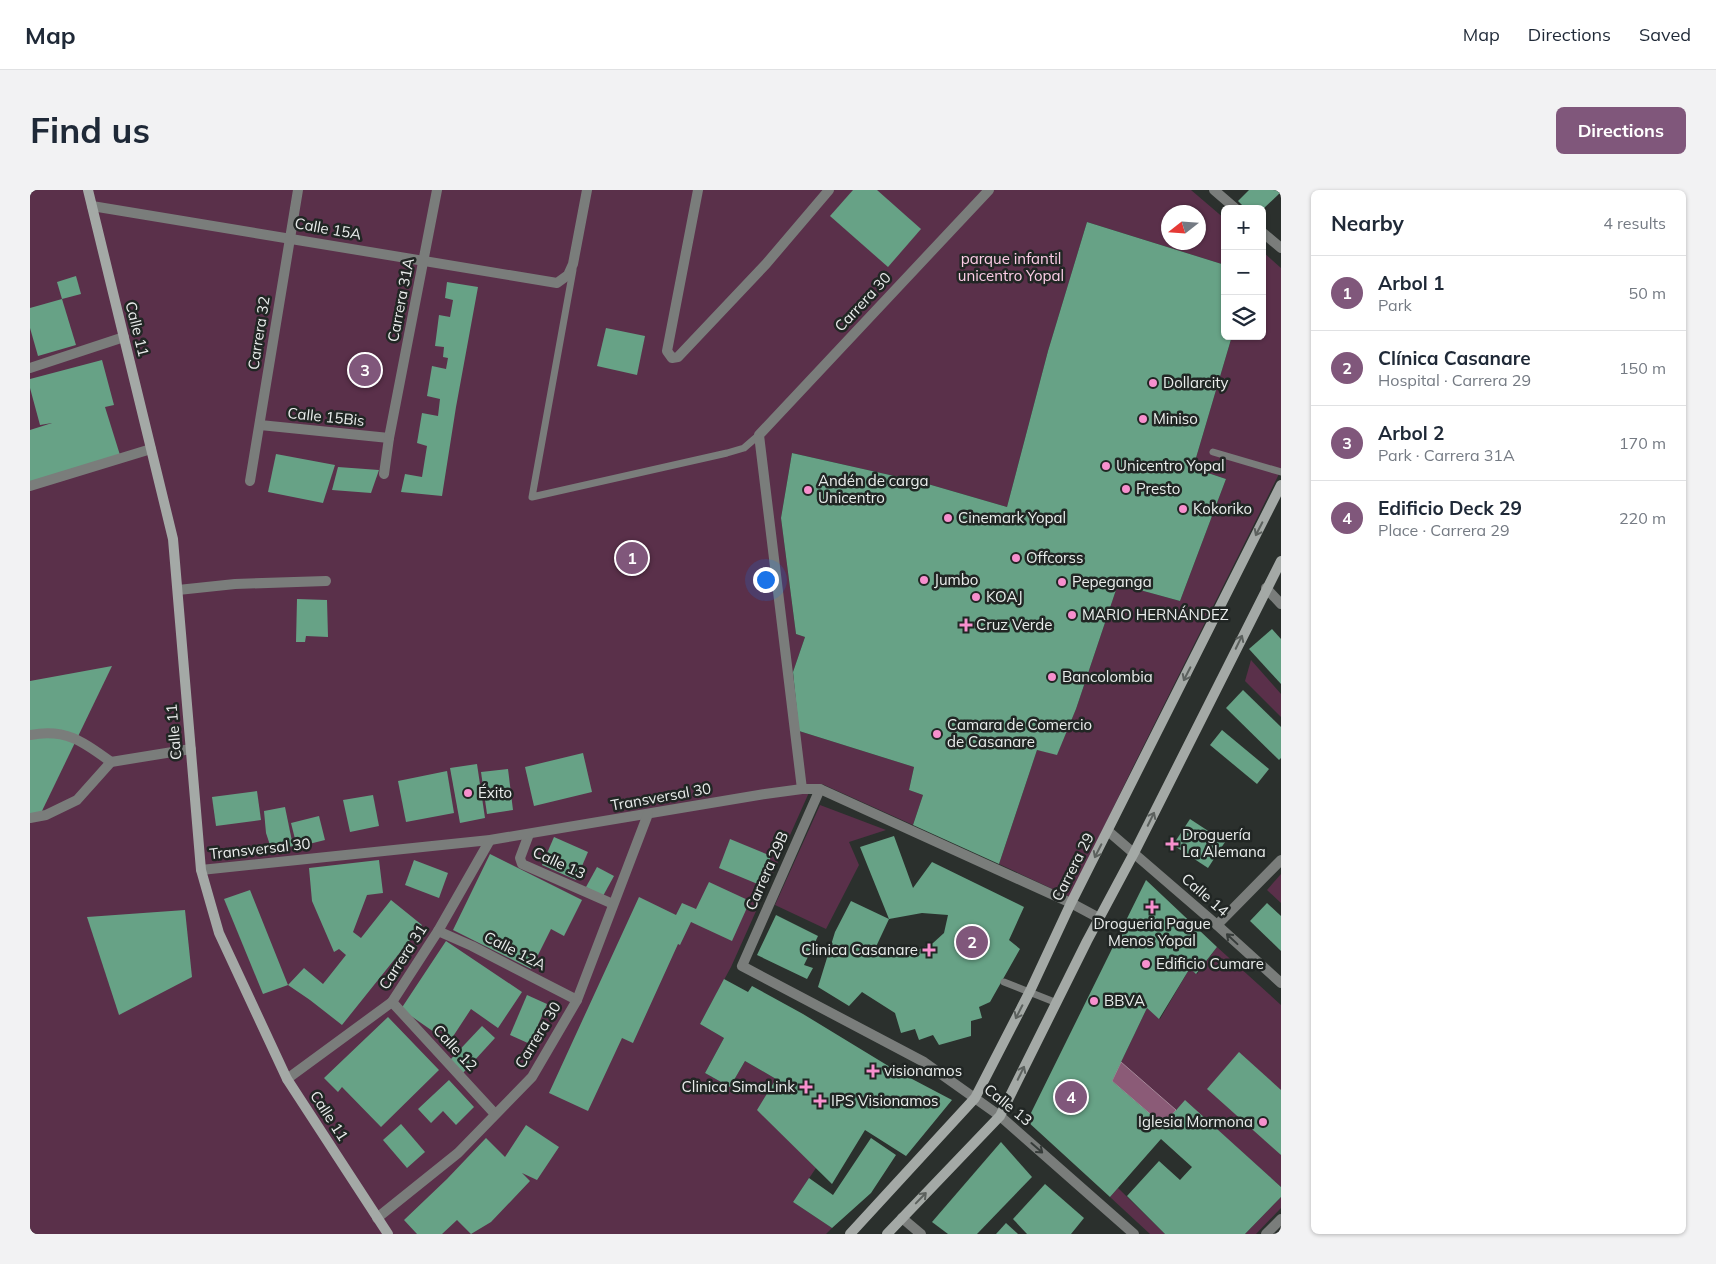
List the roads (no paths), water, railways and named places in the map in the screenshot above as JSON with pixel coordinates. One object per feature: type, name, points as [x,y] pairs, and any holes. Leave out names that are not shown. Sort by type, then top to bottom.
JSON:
[{"type":"main road","name":"Calle 11","points":[[88,190],[173,539],[201,870],[219,933],[287,1079],[388,1234]]},
{"type":"main road","name":"Carrera 29","points":[[850,1234],[975,1098],[1281,485]]},
{"type":"main road","points":[[887,1234],[1000,1116],[1281,560]]},
{"type":"street","name":"Carrera 32","points":[[250,480],[298,190]]},
{"type":"street","name":"Carrera 31A","points":[[384,474],[389,438],[437,190]]},
{"type":"street","points":[[574,264],[587,190]]},
{"type":"street","points":[[698,190],[667,351],[672,358],[678,357],[766,264],[829,190]]},
{"type":"street","name":"Carrera 30","points":[[759,436],[989,190]]},
{"type":"street","points":[[1214,190],[1231,205]]},
{"type":"street","name":"Calle 15A","points":[[92,206],[290,237],[557,283],[568,275],[574,264]]},
{"type":"street","points":[[1266,235],[1281,248]]},
{"type":"street","points":[[30,368],[124,338]]},
{"type":"street","name":"Calle 15Bis","points":[[260,425],[389,438]]},
{"type":"street","points":[[759,436],[802,788]]},
{"type":"street","points":[[30,486],[151,449]]},
{"type":"street","points":[[178,590],[235,584],[326,581]]},
{"type":"street","points":[[1266,588],[1281,604]]},
{"type":"street","points":[[30,735],[40,733],[69,735],[90,746],[111,762]]},
{"type":"street","points":[[30,818],[46,815],[77,800],[111,762],[191,749]]},
{"type":"street","name":"Transversal 30","points":[[201,870],[490,840],[802,788],[820,789],[1072,903],[1099,918]]},
{"type":"street","name":"Carrera 29B","points":[[742,966],[820,789]]},
{"type":"street","name":"Carrera 30","points":[[377,1218],[458,1153],[532,1077],[577,1000],[612,904],[648,814]]},
{"type":"street","name":"Calle 14","points":[[1108,831],[1281,983]]},
{"type":"street","name":"Calle 13","points":[[529,834],[520,858],[522,864],[612,904]]},
{"type":"street","name":"Carrera 31","points":[[287,1079],[392,1002],[438,931],[490,840]]},
{"type":"street","points":[[1217,925],[1281,860]]},
{"type":"street","name":"Calle 12A","points":[[438,931],[472,946],[577,1000]]},
{"type":"street","name":"Calle 13","points":[[742,966],[924,1062],[1000,1116],[1134,1234]]},
{"type":"street","name":"Calle 12","points":[[392,1002],[495,1114]]},
{"type":"street","points":[[902,1218],[922,1234]]},
{"type":"street","points":[[1266,1234],[1281,1218]]},
{"type":"lane","points":[[574,264],[532,497],[727,453],[744,448],[759,436]]},
{"type":"lane","points":[[1213,452],[1281,472]]},
{"type":"lane","points":[[1004,982],[1056,1002]]},
{"type":"place","name":"Arbol 2","points":[[365,370]]},
{"type":"place","name":"Dollarcity","points":[[1153,383]]},
{"type":"place","name":"Miniso","points":[[1143,419]]},
{"type":"place","name":"Unicentro Yopal","points":[[1106,466]]},
{"type":"place","name":"Presto","points":[[1126,489]]},
{"type":"place","name":"Andén de carga Unicentro","points":[[808,490]]},
{"type":"place","name":"Kokoriko","points":[[1183,509]]},
{"type":"place","name":"Cinemark Yopal","points":[[948,518]]},
{"type":"place","name":"Arbol 1","points":[[632,558]]},
{"type":"place","name":"Offcorss","points":[[1016,558]]},
{"type":"place","name":"Jumbo","points":[[924,580]]},
{"type":"place","name":"Pepeganga","points":[[1062,582]]},
{"type":"place","name":"KOAJ","points":[[976,597]]},
{"type":"place","name":"MARIO HERNÁNDEZ","points":[[1072,615]]},
{"type":"place","name":"Cruz Verde","points":[[966,625]]},
{"type":"place","name":"Bancolombia","points":[[1052,677]]},
{"type":"place","name":"Camara de Comercio de Casanare","points":[[937,734]]},
{"type":"place","name":"Éxito","points":[[468,793]]},
{"type":"place","name":"Droguería La Alemana","points":[[1172,844]]},
{"type":"place","name":"Drogueria Pague Menos Yopal","points":[[1152,907]]},
{"type":"place","name":"Clínica Casanare","points":[[972,942]]},
{"type":"place","name":"Clinica Casanare","points":[[929,950]]},
{"type":"place","name":"Edificio Cumare","points":[[1146,964]]},
{"type":"place","name":"BBVA","points":[[1094,1001]]},
{"type":"place","name":"visionamos","points":[[873,1071]]},
{"type":"place","name":"Clinica SimaLink","points":[[806,1087]]},
{"type":"place","name":"Edificio Deck 29","points":[[1071,1097]]},
{"type":"place","name":"IPS Visionamos","points":[[820,1101]]},
{"type":"place","name":"Iglesia Mormona","points":[[1263,1122]]},
{"type":"park label","name":"parque infantil unicentro Yopal","points":[[1011,268]]}]
